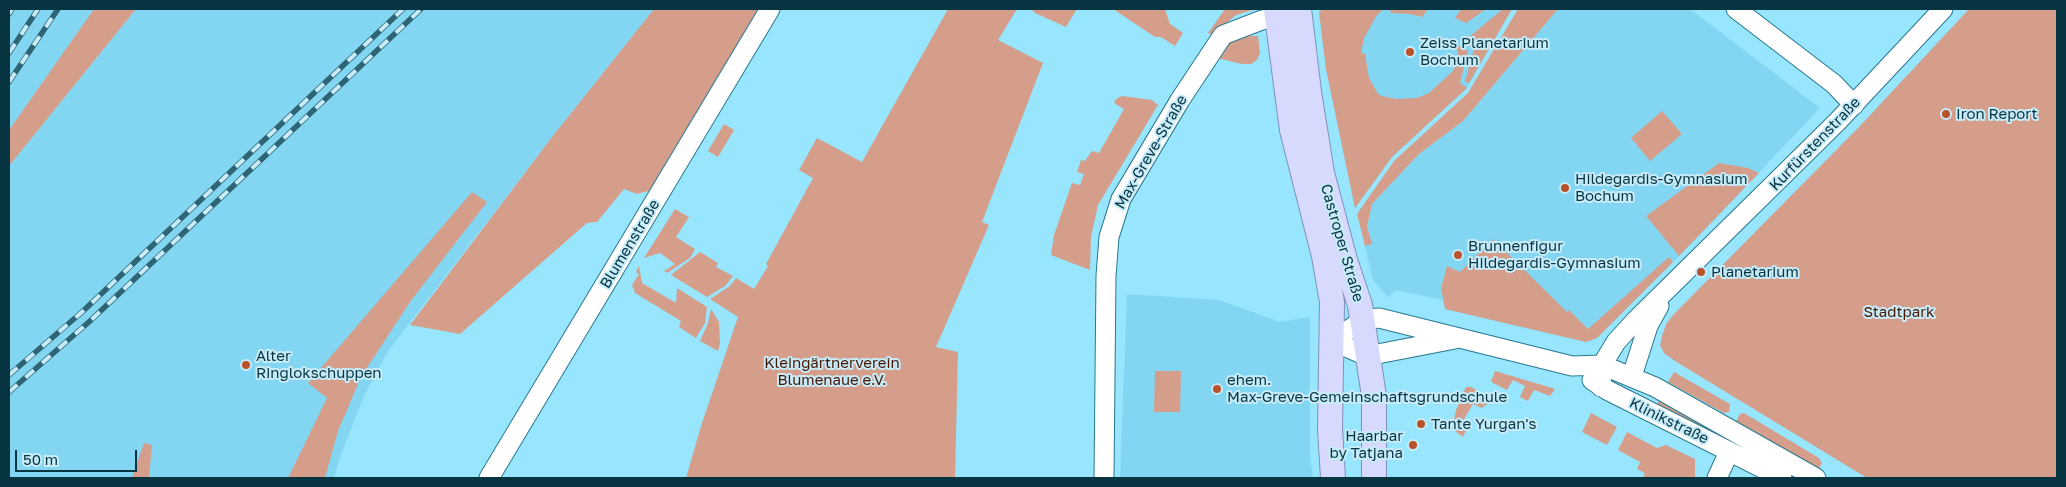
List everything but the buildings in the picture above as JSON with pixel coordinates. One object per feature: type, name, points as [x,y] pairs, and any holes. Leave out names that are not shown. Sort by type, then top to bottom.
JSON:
[{"type":"main road","name":"Castroper Straße","points":[[1288,12],[1322,173],[1345,260],[1358,297],[1374,396],[1374,478]]},
{"type":"main road","name":"Castroper Straße","points":[[1288,12],[1292,130],[1324,256],[1332,302],[1330,429],[1333,478]]},
{"type":"street","name":"Blumenstraße","points":[[488,478],[770,9]]},
{"type":"street","points":[[1736,9],[1834,84],[1854,104]]},
{"type":"street","name":"Kurfürstenstraße","points":[[1602,365],[1616,342],[1652,304],[1854,104],[1942,9]]},
{"type":"street","name":"Max-Greve-Straße","points":[[1104,478],[1105,298],[1109,237],[1121,199],[1176,107],[1219,41],[1230,31],[1288,12]]},
{"type":"street","name":"Kurfürstenstraße","points":[[1632,376],[1648,326],[1662,296]]},
{"type":"street","name":"Klinikstraße","points":[[1362,320],[1379,318],[1572,366],[1602,365],[1655,387],[1816,478]]},
{"type":"street","points":[[1332,341],[1362,320]]},
{"type":"street","name":"Klinikstraße","points":[[1367,356],[1461,338]]},
{"type":"street","points":[[1332,341],[1367,356]]},
{"type":"street","points":[[1602,365],[1604,389]]},
{"type":"street","name":"Klinikstraße","points":[[1572,366],[1604,389],[1778,478]]},
{"type":"street","name":"Klinikstraße","points":[[1604,389],[1632,376]]},
{"type":"street","points":[[1717,478],[1730,452],[1749,441]]},
{"type":"street","name":"Klinikstraße","points":[[1776,456],[1778,478]]},
{"type":"shaded area","points":[[9,9],[94,9],[9,130]]},
{"type":"shaded area","points":[[136,9],[654,9],[552,137],[388,351],[364,396],[334,478],[9,478],[9,166]]},
{"type":"shaded area","points":[[1323,9],[1512,9],[1467,88],[1392,157],[1355,208],[1326,69],[1319,12]]},
{"type":"shaded area","name":"Hildegardis-Gymnasium Bochum","points":[[1558,9],[1690,9],[1820,108],[1697,238],[1597,338],[1586,342],[1445,309],[1443,300],[1396,290],[1388,297],[1373,280],[1365,246],[1371,244],[1367,227],[1372,204],[1419,154],[1463,121]]},
{"type":"shaded area","name":"ehem. Max-Greve-Gemeinschaftsgrundschule","points":[[1127,294],[1219,300],[1280,322],[1310,317],[1310,456],[1313,478],[1120,478]]},
{"type":"green space","points":[[94,9],[136,9],[9,166],[9,130]]},
{"type":"green space","points":[[654,9],[760,9],[652,190],[637,194],[624,189],[597,222],[587,223],[460,334],[410,325],[552,137]]},
{"type":"green space","name":"Kleingärtnerverein Blumenaue e.V.","points":[[948,9],[1017,9],[998,40],[1043,63],[982,222],[989,225],[936,347],[958,352],[955,478],[686,478],[702,423],[738,317],[710,299],[730,286],[736,278],[754,289],[768,266],[766,264],[813,178],[799,170],[817,138],[862,162]]},
{"type":"green space","points":[[1031,9],[1077,9],[1066,27],[1035,13]]},
{"type":"green space","points":[[1113,9],[1165,9],[1170,24],[1183,33],[1175,46],[1161,37],[1155,37]]},
{"type":"green space","points":[[1225,9],[1256,9],[1236,15],[1212,35],[1208,33]]},
{"type":"green space","points":[[1323,9],[1384,9],[1377,15],[1364,38],[1361,53],[1365,54],[1369,78],[1378,94],[1382,96],[1396,99],[1417,98],[1429,93],[1453,71],[1458,53],[1454,43],[1468,51],[1460,83],[1467,88],[1392,157],[1355,208],[1326,69],[1319,12]]},
{"type":"green space","points":[[1395,9],[1428,9],[1422,17],[1391,13],[1390,11]]},
{"type":"green space","points":[[1461,9],[1486,9],[1466,23],[1455,18]]},
{"type":"green space","points":[[1503,9],[1512,9],[1469,83],[1465,82],[1474,49],[1463,42]]},
{"type":"green space","points":[[1518,9],[1558,9],[1463,121],[1419,154],[1372,204],[1367,227],[1372,244],[1365,246],[1357,214],[1394,161],[1468,93]]},
{"type":"green space","name":"Stadtpark","points":[[1969,9],[2057,9],[2057,478],[1867,478],[1675,361],[1664,353],[1660,345],[1666,324],[1674,314],[1859,127]]},
{"type":"green space","points":[[1258,36],[1260,53],[1257,60],[1251,64],[1242,64],[1217,58],[1225,46],[1236,39]]},
{"type":"green space","points":[[1122,96],[1152,100],[1158,105],[1098,205],[1091,237],[1090,270],[1051,255],[1054,235],[1072,183],[1080,185],[1084,174],[1077,172],[1081,160],[1085,161],[1092,151],[1099,153],[1124,109],[1114,103],[1116,99]]},
{"type":"green space","points":[[1662,111],[1682,134],[1650,161],[1631,138]]},
{"type":"green space","points":[[724,124],[734,130],[718,157],[708,151]]},
{"type":"green space","points":[[1719,163],[1748,168],[1759,173],[1679,256],[1646,216]]},
{"type":"green space","points":[[472,192],[487,202],[410,302],[361,377],[338,431],[325,478],[288,478],[327,398],[308,383]]},
{"type":"green space","points":[[675,209],[689,217],[676,237],[695,249],[690,258],[667,273],[664,271],[675,264],[660,253],[644,258]]},
{"type":"green space","points":[[1493,239],[1567,312],[1569,310],[1588,329],[1669,257],[1673,262],[1597,338],[1586,342],[1445,309],[1441,288],[1447,266],[1460,272]]},
{"type":"green space","points":[[700,252],[718,263],[716,267],[733,276],[725,286],[707,297],[671,275]]},
{"type":"green space","points":[[639,266],[642,283],[676,303],[677,288],[707,307],[705,323],[696,338],[679,327],[681,321],[635,293],[632,285],[639,274],[636,272]]},
{"type":"green space","points":[[711,309],[719,322],[720,344],[718,351],[700,341],[708,323]]},
{"type":"green space","points":[[1155,371],[1181,371],[1180,412],[1154,412]]},
{"type":"green space","points":[[1495,371],[1555,389],[1550,396],[1534,390],[1528,401],[1520,397],[1525,386],[1513,380],[1507,390],[1491,382]]},
{"type":"green space","points":[[1674,372],[1730,404],[1729,412],[1724,413],[1668,382]]},
{"type":"green space","points":[[1466,387],[1471,387],[1493,399],[1482,408],[1473,404],[1463,421],[1468,426],[1463,437],[1452,429],[1456,410]]},
{"type":"green space","points":[[1660,400],[1719,430],[1716,435],[1657,404]]},
{"type":"green space","points":[[1591,413],[1617,427],[1607,445],[1582,432]]},
{"type":"green space","points":[[1744,413],[1819,458],[1822,463],[1817,472],[1735,423],[1740,414]]},
{"type":"green space","points":[[1627,432],[1657,448],[1666,445],[1695,459],[1695,478],[1643,478],[1645,473],[1637,469],[1640,462],[1618,450]]},
{"type":"green space","points":[[144,443],[152,445],[149,478],[132,478]]},
{"type":"railway","points":[[9,14],[12,9]]},
{"type":"railway","points":[[9,53],[38,9]]},
{"type":"railway","points":[[9,82],[58,9]]},
{"type":"railway","points":[[9,375],[82,312],[403,9]]},
{"type":"railway","points":[[9,392],[90,321],[421,9]]},
{"type":"place","name":"Zeiss Planetarium Bochum","points":[[1410,52]]},
{"type":"place","name":"Iron Report","points":[[1946,114]]},
{"type":"place","name":"Hildegardis-Gymnasium Bochum","points":[[1565,188]]},
{"type":"place","name":"Brunnenfigur Hildegardis-Gymnasium","points":[[1458,255]]},
{"type":"place","name":"Planetarium","points":[[1701,272]]},
{"type":"place","name":"Alter Ringlokschuppen","points":[[246,365]]},
{"type":"place","name":"ehem. Max-Greve-Gemeinschaftsgrundschule","points":[[1217,389]]},
{"type":"place","name":"Tante Yurgan's","points":[[1421,424]]},
{"type":"place","name":"Haarbar by Tatjana","points":[[1413,445]]}]
